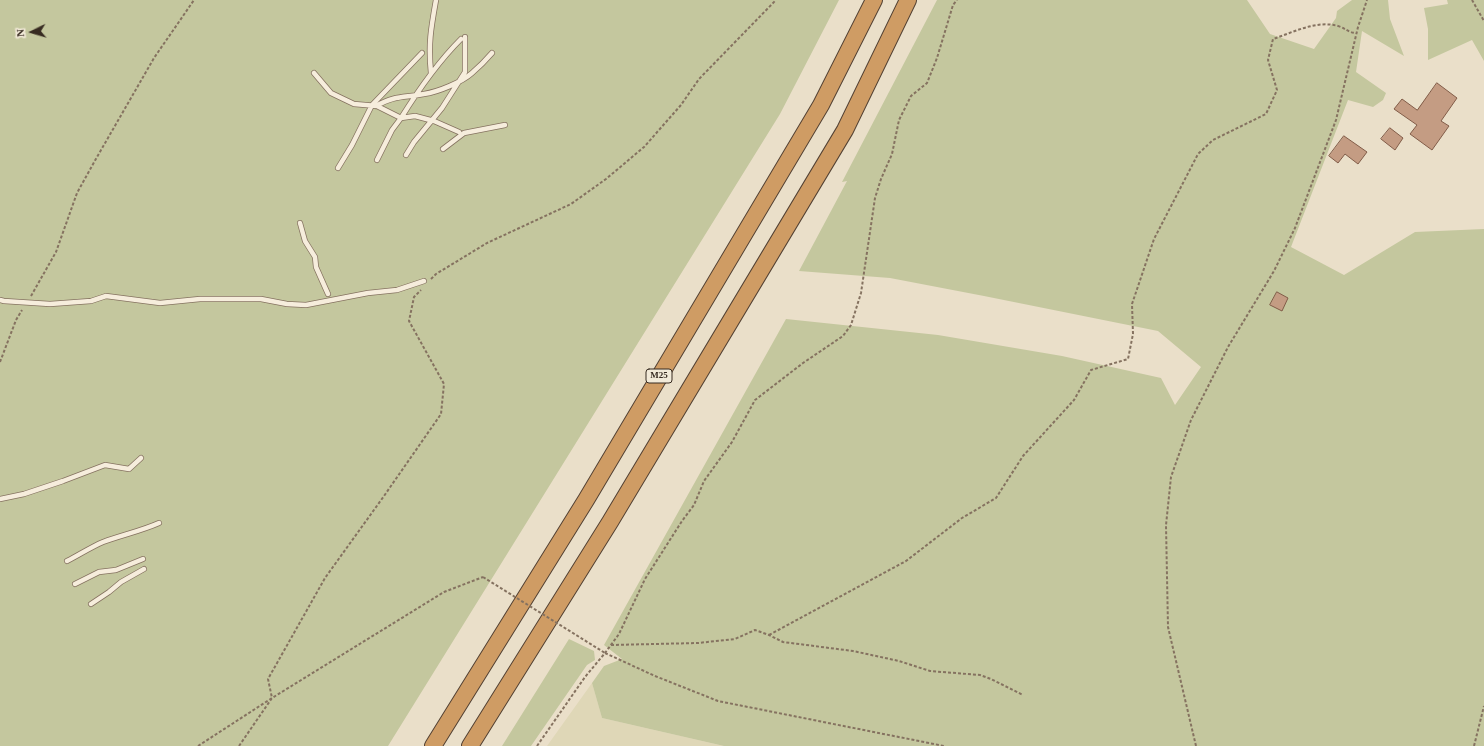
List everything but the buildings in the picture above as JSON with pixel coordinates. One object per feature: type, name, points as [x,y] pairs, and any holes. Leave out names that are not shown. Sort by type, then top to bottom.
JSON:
[{"type":"highway","name":"M25","points":[[432,746],[586,500],[817,112],[874,0]]},
{"type":"highway","points":[[470,746],[610,522],[845,130],[908,0]]},
{"type":"lane","points":[[431,73],[429,34],[436,0]]},
{"type":"lane","points":[[377,160],[392,130],[415,95],[431,73],[463,38],[465,72],[452,93],[432,121],[414,142],[406,155]]},
{"type":"lane","points":[[338,168],[373,107],[422,53]]},
{"type":"lane","points":[[373,107],[390,99],[425,94],[457,83],[471,74],[492,53]]},
{"type":"lane","points":[[314,73],[331,93],[354,104],[373,107],[401,118],[415,116],[459,132]]},
{"type":"lane","points":[[443,149],[464,133],[505,125]]},
{"type":"lane","points":[[300,223],[305,240],[315,257],[316,267],[328,294]]},
{"type":"lane","points":[[0,300],[50,304],[91,301],[106,296],[160,303],[200,299],[261,299],[287,304],[306,305],[368,293],[397,290],[424,283]]},
{"type":"lane","points":[[0,499],[24,494],[105,465],[129,469],[141,458]]},
{"type":"lane","points":[[67,561],[102,543],[159,523]]},
{"type":"lane","points":[[75,584],[99,572],[116,570],[143,559]]},
{"type":"lane","points":[[91,604],[121,582],[144,569]]},
{"type":"path","points":[[0,362],[16,320],[56,252],[78,194],[97,157],[154,58],[194,0]]},
{"type":"path","points":[[430,280],[436,274],[487,243],[571,204],[606,179],[644,147],[681,105],[699,79],[776,0]]},
{"type":"path","points":[[537,746],[584,678],[619,634],[645,579],[694,505],[704,481],[732,442],[755,400],[803,363],[843,336],[851,325],[861,293],[875,198],[881,178],[892,154],[899,120],[911,96],[927,83],[937,58],[953,5],[958,0]]},
{"type":"path","points":[[1196,746],[1168,627],[1166,525],[1171,477],[1192,420],[1228,347],[1274,271],[1295,228],[1336,120],[1356,33],[1367,0]]},
{"type":"path","points":[[1472,0],[1484,21]]},
{"type":"path","points":[[769,635],[906,561],[962,518],[996,498],[1023,456],[1074,400],[1091,370],[1128,359],[1133,334],[1132,304],[1154,239],[1198,154],[1213,140],[1266,114],[1277,90],[1268,60],[1273,39],[1317,24],[1338,26],[1356,33]]},
{"type":"path","points":[[239,746],[272,698],[268,678],[325,578],[441,414],[444,384],[409,321],[414,297],[424,283]]},
{"type":"path","points":[[198,746],[272,698],[444,592],[483,577],[605,653],[655,676],[718,701],[944,746]]},
{"type":"path","points":[[611,645],[698,643],[735,639],[754,630],[783,642],[853,651],[899,661],[930,671],[980,675],[1022,695]]},
{"type":"path","points":[[1474,746],[1484,706]]},
{"type":"shaded area","points":[[592,683],[602,718],[724,746],[547,746]]},
{"type":"green space","points":[[0,0],[839,0],[780,114],[388,746],[0,746]]},
{"type":"green space","points":[[937,0],[1247,0],[1270,34],[1314,49],[1336,18],[1337,11],[1352,0],[1388,0],[1390,19],[1404,56],[1362,31],[1356,72],[1386,93],[1383,100],[1373,107],[1348,100],[1291,247],[1344,275],[1415,232],[1484,229],[1484,746],[724,746],[602,718],[592,683],[604,666],[622,659],[604,645],[786,319],[938,335],[1062,356],[1161,378],[1175,405],[1201,367],[1158,331],[890,278],[799,271],[847,181],[842,182]]},
{"type":"green space","points":[[1447,0],[1484,0],[1484,61],[1472,40],[1428,60],[1428,29],[1424,8],[1448,4]]},
{"type":"green space","points":[[569,639],[594,651],[595,660],[587,665],[531,746],[502,746]]}]
